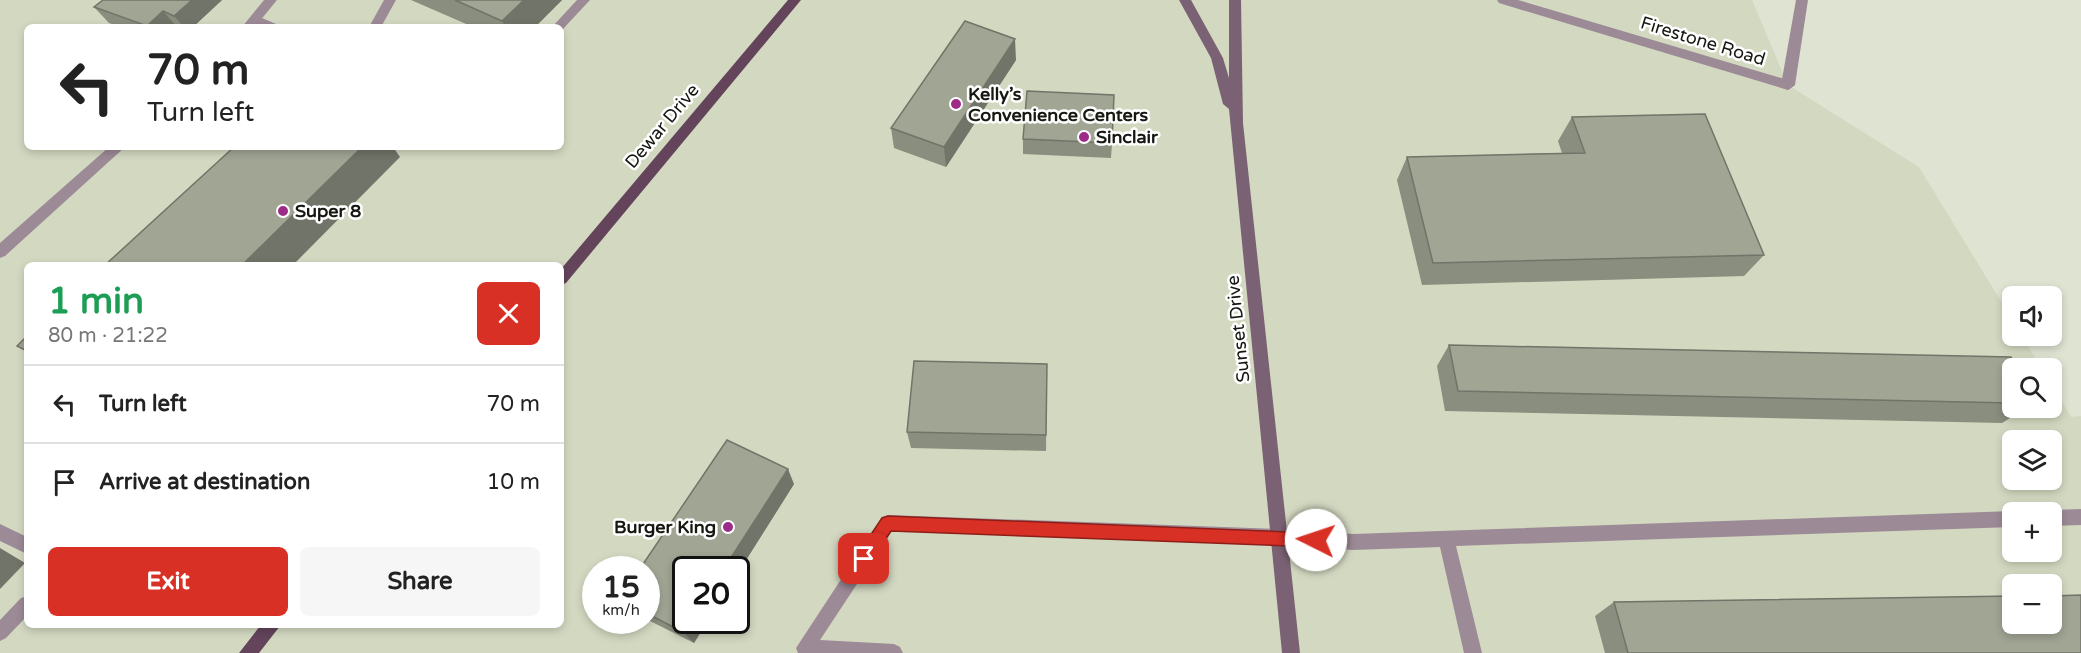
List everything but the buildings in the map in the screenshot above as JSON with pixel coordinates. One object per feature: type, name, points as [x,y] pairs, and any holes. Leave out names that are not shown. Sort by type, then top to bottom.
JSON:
[{"type":"main road","name":"Dewar Drive","points":[[564,275],[795,0]]},
{"type":"main road","points":[[248,653],[269,628]]},
{"type":"street","points":[[251,23],[271,0]]},
{"type":"street","points":[[377,24],[390,0]]},
{"type":"street","points":[[561,24],[584,0]]},
{"type":"street","points":[[1185,0],[1217,58],[1236,123]]},
{"type":"street","name":"Sunset Drive","points":[[1235,0],[1236,123],[1291,653]]},
{"type":"street","name":"Firestone Road","points":[[1503,0],[1788,85],[1802,0]]},
{"type":"street","points":[[0,252],[114,150]]},
{"type":"street","points":[[2062,518],[2081,517]]},
{"type":"street","points":[[894,653],[805,648],[888,524],[1279,537],[1353,542],[2002,519]]},
{"type":"street","points":[[0,532],[24,544]]},
{"type":"street","points":[[1446,539],[1473,653]]},
{"type":"street","points":[[0,632],[24,607]]},
{"type":"shaded area","points":[[0,0],[1752,0],[1788,85],[1919,167],[2002,303],[2002,346],[2028,346],[2035,358],[2002,358],[2002,418],[2062,418],[2062,402],[2071,417],[2081,416],[2081,653],[0,653]]},
{"type":"place","name":"Kelly’s Convenience Centers","points":[[956,104]]},
{"type":"place","name":"Sinclair","points":[[1084,137]]},
{"type":"place","name":"Super 8","points":[[283,211]]},
{"type":"place","name":"Burger King","points":[[728,527]]},
{"type":"route","points":[[864,559],[888,524],[1316,540]]}]
